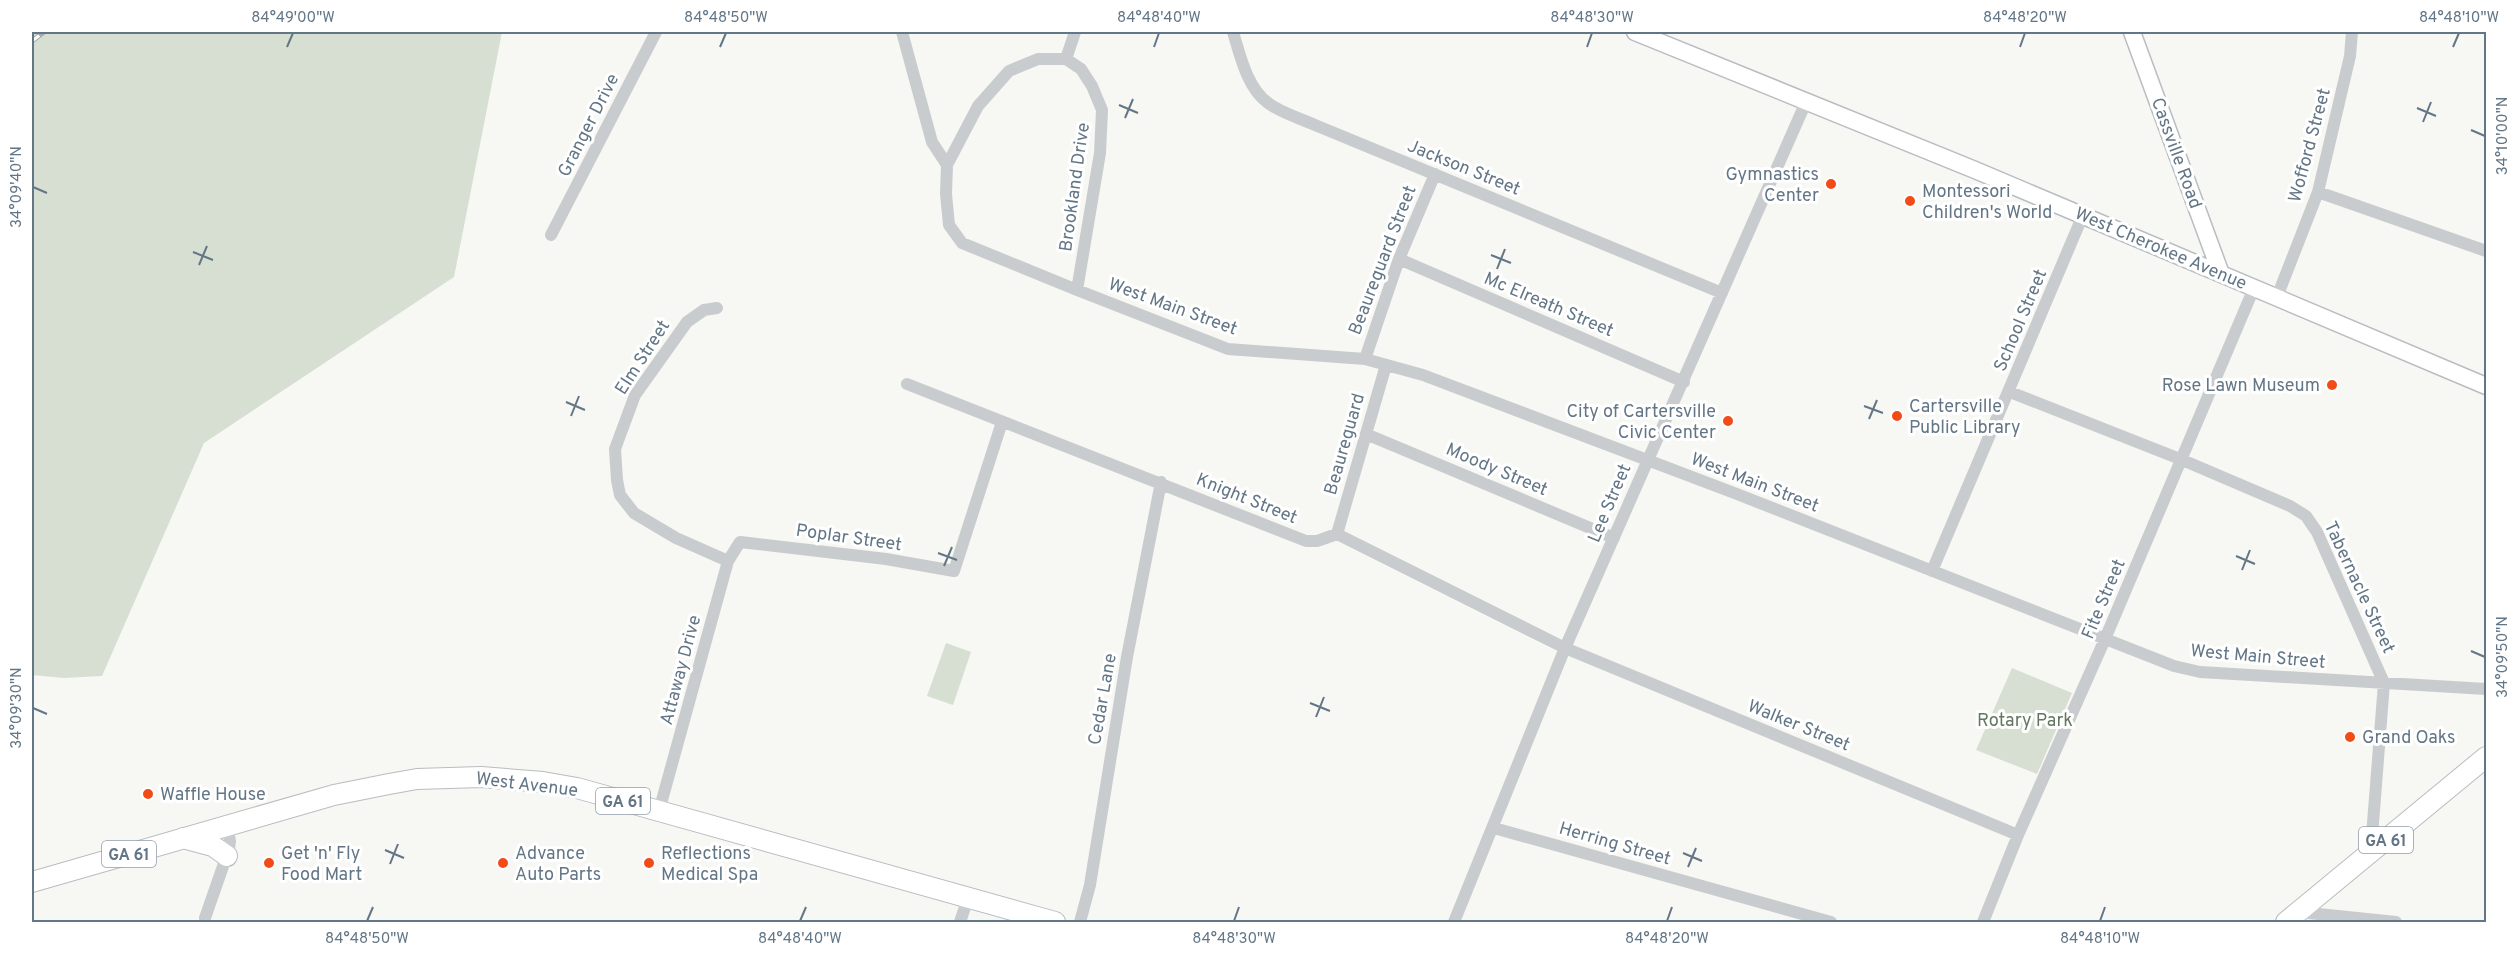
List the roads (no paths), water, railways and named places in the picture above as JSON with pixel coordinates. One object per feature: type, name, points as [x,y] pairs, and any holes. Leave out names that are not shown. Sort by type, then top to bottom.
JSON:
[{"type":"main road","name":"West Cherokee Avenue","points":[[1635,32],[2083,215],[2487,386]]},
{"type":"main road","name":"Cassville Road","points":[[2132,32],[2221,274]]},
{"type":"main road","points":[[2184,258],[2197,248],[2205,228]]},
{"type":"main road","name":"GA 61","points":[[2293,917],[2487,757]]},
{"type":"main road","name":"West Avenue","points":[[32,882],[227,825],[362,789],[417,779],[455,777],[543,782],[577,789],[1055,922]]},
{"type":"main road","points":[[183,838],[213,846],[227,856]]},
{"type":"street","name":"Granger Drive","points":[[550,235],[656,32]]},
{"type":"street","points":[[902,32],[932,142],[947,165],[978,106],[1010,71],[1038,59],[1066,59],[1075,32]]},
{"type":"street","name":"Jackson Street","points":[[1233,32],[1242,62],[1253,85],[1267,103],[1315,125],[1722,293]]},
{"type":"street","name":"Wofford Street","points":[[2277,297],[2318,192],[2350,56],[2352,32]]},
{"type":"street","name":"Brookland Drive","points":[[1066,59],[1081,69],[1092,86],[1102,110],[1100,153],[1077,290]]},
{"type":"street","name":"Lee Street","points":[[1454,922],[1566,648],[1806,102]]},
{"type":"street","name":"West Main Street","points":[[947,165],[946,194],[949,225],[963,243],[1228,349],[1365,359],[1423,375],[1648,459],[2174,666],[2200,672],[2487,689]]},
{"type":"street","name":"Beaureguard Street","points":[[1365,359],[1399,259],[1435,174]]},
{"type":"street","points":[[2318,192],[2487,251]]},
{"type":"street","name":"School Street","points":[[1932,571],[2010,392],[2083,215]]},
{"type":"street","name":"Mc Elreath Street","points":[[1399,259],[1684,382]]},
{"type":"street","name":"Fite Street","points":[[1983,922],[2018,835],[2105,639],[2254,288]]},
{"type":"street","name":"Elm Street","points":[[717,308],[704,310],[687,322],[635,395],[615,449],[620,495],[634,513],[676,538],[728,561]]},
{"type":"street","name":"Beaureguard","points":[[1337,534],[1386,365]]},
{"type":"street","name":"Knight Street","points":[[907,384],[1161,482],[1306,541],[1317,541],[1337,534]]},
{"type":"street","name":"Tabernacle Street","points":[[2010,392],[2180,459],[2290,506],[2306,516],[2317,532],[2384,683],[2372,836],[2375,849]]},
{"type":"street","name":"Poplar Street","points":[[740,542],[885,559],[954,571],[1002,422]]},
{"type":"street","name":"Moody Street","points":[[1366,434],[1614,538]]},
{"type":"street","name":"Cedar Lane","points":[[1080,922],[1090,885],[1127,657],[1161,482]]},
{"type":"street","points":[[1337,534],[1566,648]]},
{"type":"street","name":"Attaway Drive","points":[[659,811],[728,561],[740,542]]},
{"type":"street","name":"Walker Street","points":[[1566,648],[2018,835]]},
{"type":"street","points":[[205,918],[227,856],[230,841],[227,825]]},
{"type":"street","name":"Herring Street","points":[[1494,828],[1832,922]]},
{"type":"street","points":[[960,922],[968,898]]},
{"type":"street","points":[[2293,917],[2396,922]]},
{"type":"railway","points":[[32,41],[44,32]]},
{"type":"place","name":"Gymnastics Center","points":[[1831,184]]},
{"type":"place","name":"Montessori Children's World","points":[[1910,201]]},
{"type":"place","name":"Rose Lawn Museum","points":[[2332,385]]},
{"type":"place","name":"Cartersville Public Library","points":[[1897,416]]},
{"type":"place","name":"City of Cartersville Civic Center","points":[[1728,421]]},
{"type":"place","name":"Grand Oaks","points":[[2350,737]]},
{"type":"place","name":"Waffle House","points":[[148,794]]},
{"type":"place","name":"Get 'n' Fly Food Mart","points":[[269,863]]},
{"type":"place","name":"Advance Auto Parts","points":[[503,863]]},
{"type":"place","name":"Reflections Medical Spa","points":[[649,863]]},
{"type":"park label","name":"Rotary Park","points":[[2025,720]]}]
